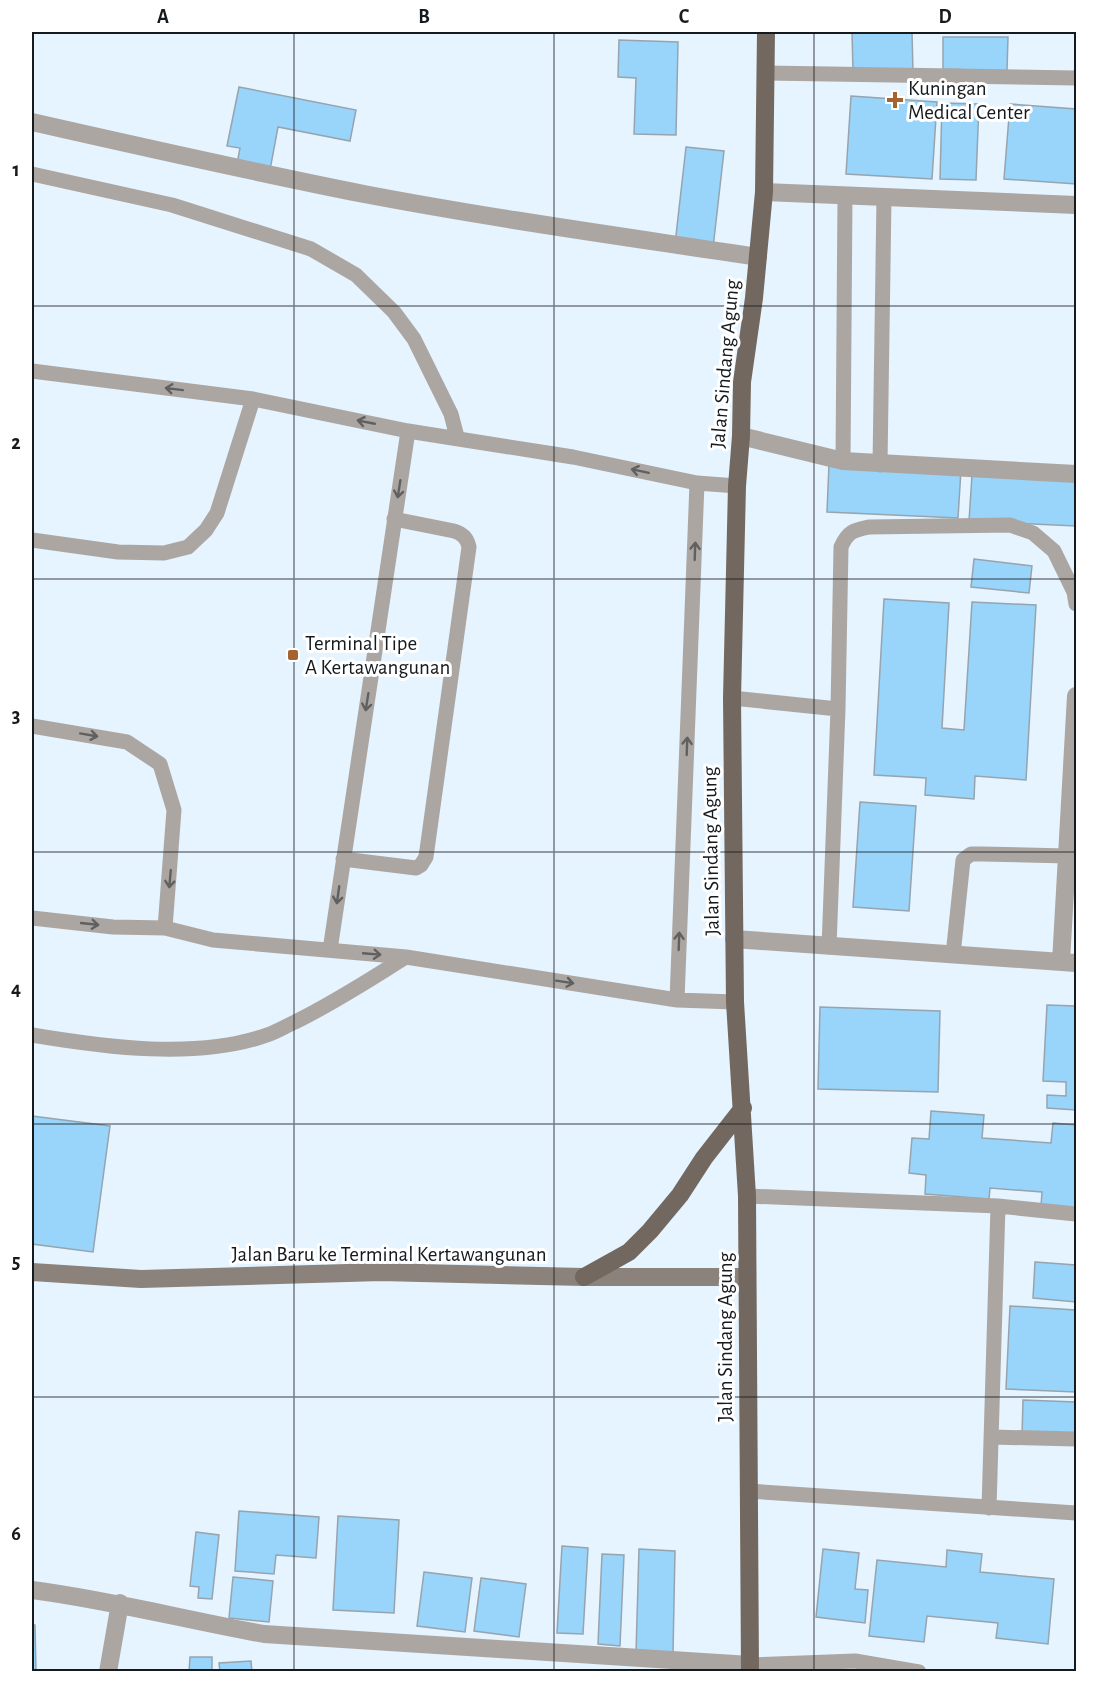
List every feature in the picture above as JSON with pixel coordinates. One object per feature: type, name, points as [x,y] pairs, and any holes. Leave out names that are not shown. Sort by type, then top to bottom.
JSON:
[{"type":"main road","name":"Jalan Sindang Agung","points":[[750,1668],[747,1196],[735,1002],[732,698],[742,382],[764,192],[766,32]]},
{"type":"main road","points":[[585,1276],[628,1252],[650,1231],[680,1195],[704,1158],[743,1108]]},
{"type":"main road","name":"Jalan Baru ke Terminal Kertawangunan","points":[[32,1272],[141,1279],[381,1272],[747,1277]]},
{"type":"street","points":[[32,122],[366,194],[597,233],[758,257]]},
{"type":"street","points":[[764,192],[1077,205]]},
{"type":"street","points":[[741,436],[843,461],[880,465],[1077,474]]},
{"type":"street","points":[[734,939],[1069,962],[1067,856],[1077,696]]},
{"type":"street","points":[[32,1590],[120,1603],[198,1622],[264,1634],[750,1668]]},
{"type":"street","points":[[108,1671],[120,1603]]},
{"type":"lane","points":[[766,73],[1077,78]]},
{"type":"lane","points":[[32,174],[172,205],[311,249],[356,275],[394,312],[414,339],[451,414],[457,437]]},
{"type":"lane","points":[[843,461],[845,196]]},
{"type":"lane","points":[[880,465],[884,198]]},
{"type":"lane","points":[[32,371],[253,399],[408,431],[573,457],[697,483],[737,486]]},
{"type":"lane","points":[[32,540],[118,552],[164,552],[188,547],[206,531],[218,513],[253,399]]},
{"type":"lane","points":[[330,950],[408,431]]},
{"type":"lane","points":[[677,1000],[697,483]]},
{"type":"lane","points":[[344,859],[416,868],[426,857],[469,547],[468,541],[462,534],[454,531],[394,519]]},
{"type":"lane","points":[[829,947],[838,709],[841,547],[846,536],[855,530],[869,527],[1010,525],[1033,533],[1053,551],[1074,592],[1077,604]]},
{"type":"lane","points":[[732,698],[838,709]]},
{"type":"lane","points":[[32,726],[127,742],[160,765],[174,810],[165,928]]},
{"type":"lane","points":[[953,955],[963,860],[971,854],[1067,856]]},
{"type":"lane","points":[[32,918],[113,927],[165,928],[213,940],[406,957],[677,1000],[735,1002]]},
{"type":"lane","points":[[32,1035],[66,1041],[181,1051],[224,1045],[267,1035],[306,1017],[406,957]]},
{"type":"lane","points":[[747,1196],[998,1206],[1077,1214]]},
{"type":"lane","points":[[989,1508],[998,1206]]},
{"type":"lane","points":[[992,1437],[1077,1439]]},
{"type":"lane","points":[[748,1491],[1077,1513]]},
{"type":"lane","points":[[750,1668],[855,1661],[919,1671]]},
{"type":"building","points":[[852,32],[912,32],[913,72],[853,72]]},
{"type":"building","points":[[943,37],[1008,37],[1007,71],[943,69]]},
{"type":"building","points":[[619,40],[678,42],[676,135],[634,134],[636,78],[618,77]]},
{"type":"building","points":[[239,87],[356,110],[350,141],[278,127],[270,170],[237,164],[240,148],[227,146]]},
{"type":"building","points":[[851,96],[937,102],[932,179],[846,174]]},
{"type":"building","points":[[942,103],[979,104],[976,180],[940,179]]},
{"type":"building","points":[[1010,104],[1076,109],[1076,184],[1004,179]]},
{"type":"building","points":[[686,147],[724,151],[713,248],[675,244]]},
{"type":"building","points":[[829,464],[961,470],[958,518],[827,512]]},
{"type":"building","points":[[972,475],[1076,480],[1076,526],[969,521]]},
{"type":"building","points":[[974,559],[1032,566],[1029,593],[971,587]]},
{"type":"building","points":[[884,599],[949,603],[942,728],[964,730],[972,602],[1036,605],[1026,780],[975,776],[974,799],[925,795],[926,778],[874,775]]},
{"type":"building","points":[[860,802],[916,806],[909,911],[853,907]]},
{"type":"building","points":[[1047,1005],[1076,1006],[1076,1110],[1047,1108],[1047,1095],[1066,1096],[1066,1082],[1043,1081]]},
{"type":"building","points":[[820,1007],[940,1011],[938,1092],[818,1089]]},
{"type":"building","points":[[931,1111],[984,1115],[982,1138],[1051,1143],[1053,1123],[1076,1125],[1076,1209],[1041,1206],[1042,1192],[990,1188],[989,1199],[925,1194],[926,1175],[909,1173],[912,1138],[929,1139]]},
{"type":"building","points":[[32,1116],[110,1126],[93,1252],[32,1244]]},
{"type":"building","points":[[1035,1262],[1076,1265],[1076,1302],[1033,1298]]},
{"type":"building","points":[[1010,1306],[1076,1310],[1076,1392],[1006,1389]]},
{"type":"building","points":[[1023,1400],[1076,1402],[1076,1437],[1022,1436]]},
{"type":"building","points":[[239,1511],[319,1517],[316,1558],[276,1555],[274,1574],[235,1571]]},
{"type":"building","points":[[338,1516],[399,1520],[394,1613],[333,1610]]},
{"type":"building","points":[[196,1532],[219,1535],[212,1599],[198,1598],[199,1587],[190,1586]]},
{"type":"building","points":[[562,1546],[588,1548],[583,1634],[557,1633]]},
{"type":"building","points":[[639,1549],[675,1551],[673,1653],[636,1653]]},
{"type":"building","points":[[823,1549],[859,1553],[855,1589],[868,1590],[865,1623],[816,1617]]},
{"type":"building","points":[[947,1550],[982,1554],[980,1572],[1054,1579],[1048,1644],[996,1638],[998,1623],[927,1616],[924,1642],[869,1636],[877,1560],[946,1567]]},
{"type":"building","points":[[602,1554],[624,1555],[620,1646],[598,1644]]},
{"type":"building","points":[[424,1572],[472,1578],[465,1632],[417,1626]]},
{"type":"building","points":[[233,1577],[273,1581],[269,1622],[229,1618]]},
{"type":"building","points":[[481,1578],[526,1584],[519,1637],[474,1631]]},
{"type":"building","points":[[32,1625],[35,1625],[36,1672],[32,1672]]},
{"type":"building","points":[[190,1657],[212,1657],[212,1672],[189,1672]]},
{"type":"building","points":[[251,1661],[252,1672],[220,1672],[219,1663]]},
{"type":"place","name":"Kuningan Medical Center","points":[[895,100]]},
{"type":"place","name":"Terminal Tipe A Kertawangunan","points":[[293,655]]}]
